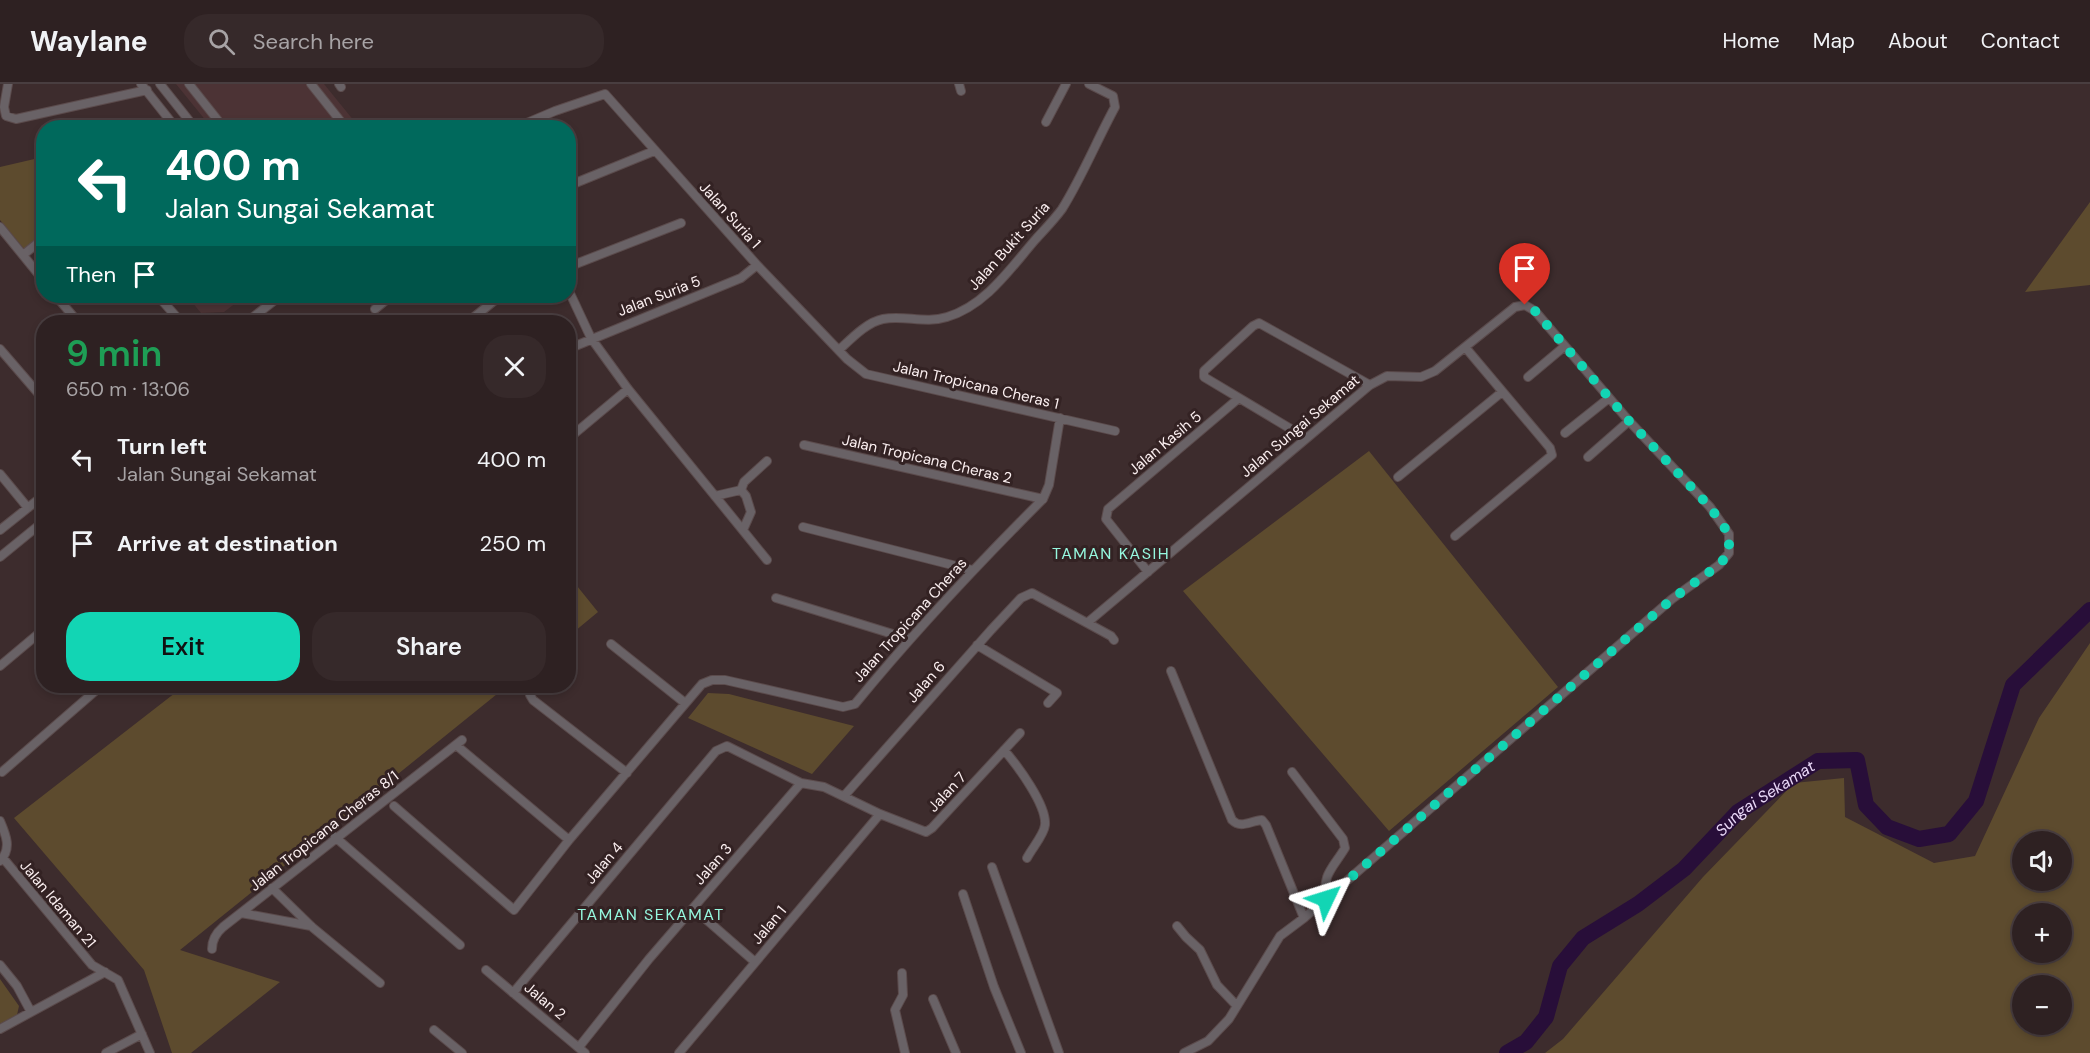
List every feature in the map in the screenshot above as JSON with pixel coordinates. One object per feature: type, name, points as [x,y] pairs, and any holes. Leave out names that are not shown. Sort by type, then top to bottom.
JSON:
[{"type":"street","points":[[8,84],[4,107],[6,116],[16,119],[144,87],[170,120]]},
{"type":"street","points":[[159,84],[188,120]]},
{"type":"street","points":[[189,84],[218,120]]},
{"type":"street","points":[[312,84],[340,120]]},
{"type":"street","points":[[1046,122],[1066,84]]},
{"type":"street","name":"Jalan Bukit Suria","points":[[839,350],[865,328],[882,319],[905,318],[924,321],[946,318],[967,309],[982,298],[1010,270],[1061,209],[1114,107],[1113,96],[1089,84]]},
{"type":"street","name":"Jalan Suria 1","points":[[534,120],[605,94],[757,265],[839,350]]},
{"type":"street","points":[[576,183],[654,151]]},
{"type":"street","points":[[576,264],[681,223]]},
{"type":"street","points":[[0,228],[36,271]]},
{"type":"street","points":[[23,255],[36,244]]},
{"type":"street","name":"Jalan Suria 5","points":[[576,345],[741,278],[757,265]]},
{"type":"street","points":[[62,303],[72,315]]},
{"type":"street","points":[[164,303],[175,315]]},
{"type":"street","points":[[256,315],[271,303]]},
{"type":"street","points":[[375,309],[382,303]]},
{"type":"street","points":[[477,315],[491,303]]},
{"type":"street","points":[[575,303],[591,338],[628,389],[767,560]]},
{"type":"street","name":"Jalan Sungai Sekamat","points":[[1087,623],[1370,385],[1387,376],[1421,377],[1436,371],[1515,307],[1525,305],[1535,311],[1629,421],[1710,507],[1729,534],[1729,553],[1719,565],[1672,599],[1304,918],[1280,936],[1229,1019],[1208,1041],[1184,1053]]},
{"type":"street","points":[[1306,438],[1204,377],[1204,371],[1259,323],[1370,385]]},
{"type":"street","points":[[1528,377],[1565,346]]},
{"type":"street","points":[[1455,537],[1552,455],[1550,448],[1465,347]]},
{"type":"street","points":[[0,349],[36,391]]},
{"type":"street","name":"Jalan Tropicana Cheras 1","points":[[839,350],[866,374],[1115,430]]},
{"type":"street","points":[[576,431],[628,389]]},
{"type":"street","points":[[1398,477],[1502,392]]},
{"type":"street","name":"Jalan Kasih 5","points":[[1148,572],[1106,519],[1108,509],[1239,398]]},
{"type":"street","points":[[1565,433],[1609,398]]},
{"type":"street","name":"Jalan Tropicana Cheras","points":[[394,806],[514,910],[569,840],[702,684],[718,680],[843,707],[855,704],[909,639],[972,570],[1043,499],[1049,485],[1060,418]]},
{"type":"street","points":[[1588,457],[1629,421]]},
{"type":"street","name":"Jalan Tropicana Cheras 2","points":[[804,445],[1043,499]]},
{"type":"street","points":[[741,490],[744,482],[767,461]]},
{"type":"street","points":[[0,474],[28,508]]},
{"type":"street","points":[[715,496],[741,490]]},
{"type":"street","points":[[741,490],[746,496],[751,512],[743,530]]},
{"type":"street","points":[[0,530],[36,502]]},
{"type":"street","points":[[803,527],[972,570]]},
{"type":"street","points":[[0,557],[36,528]]},
{"type":"street","name":"Jalan 6","points":[[845,795],[1021,598],[1032,593],[1087,623]]},
{"type":"street","points":[[776,598],[909,639]]},
{"type":"street","points":[[1087,623],[1111,636],[1113,640]]},
{"type":"street","points":[[0,666],[36,636]]},
{"type":"street","points":[[611,644],[685,703]]},
{"type":"street","points":[[977,645],[1058,693],[1048,703]]},
{"type":"street","points":[[1171,672],[1232,820],[1241,825],[1262,820],[1266,825],[1304,918]]},
{"type":"street","points":[[2,772],[93,693]]},
{"type":"street","points":[[531,693],[533,700],[627,773]]},
{"type":"street","name":"Jalan 7","points":[[880,814],[926,832],[1020,733]]},
{"type":"street","name":"Jalan Tropicana Cheras 8/1","points":[[212,949],[217,933],[335,837],[459,742],[569,840]]},
{"type":"street","name":"Jalan 4","points":[[513,993],[716,750],[727,746],[801,783]]},
{"type":"street","points":[[1004,750],[1025,776],[1045,817],[1045,827],[1027,858]]},
{"type":"street","points":[[1292,772],[1343,839],[1345,848],[1326,877],[1326,899]]},
{"type":"street","points":[[801,783],[824,787],[845,795],[880,814]]},
{"type":"street","name":"Jalan 3","points":[[582,1050],[649,959],[801,783]]},
{"type":"street","name":"Jalan 1","points":[[679,1053],[880,814]]},
{"type":"street","points":[[1,827],[7,837],[7,851],[2,859]]},
{"type":"street","points":[[335,837],[460,945]]},
{"type":"street","name":"Jalan Idaman 21","points":[[2,859],[92,965],[118,980],[150,1053]]},
{"type":"street","points":[[992,867],[1059,1053]]},
{"type":"street","points":[[273,888],[312,927],[380,983]]},
{"type":"street","points":[[963,894],[994,987],[1021,1053]]},
{"type":"street","points":[[693,908],[755,962]]},
{"type":"street","points":[[242,913],[312,927]]},
{"type":"street","points":[[1177,926],[1200,950],[1217,985],[1237,1006]]},
{"type":"street","points":[[0,965],[17,986],[31,1012]]},
{"type":"street","name":"Jalan 2","points":[[486,970],[582,1050]]},
{"type":"street","points":[[0,1029],[105,972]]},
{"type":"street","points":[[902,973],[903,995],[895,1010],[905,1053]]},
{"type":"street","points":[[933,999],[956,1053]]},
{"type":"street","points":[[434,1029],[462,1053]]},
{"type":"street","points":[[106,1053],[142,1034]]},
{"type":"shaded area","points":[[176,84],[324,84],[353,120],[205,120]]},
{"type":"shaded area","points":[[36,159],[36,241],[25,250],[0,220],[0,167]]},
{"type":"shaded area","points":[[2090,202],[2090,285],[2025,292]]},
{"type":"shaded area","points":[[193,303],[236,303],[224,312],[201,313]]},
{"type":"shaded area","points":[[1369,451],[1558,687],[1389,831],[1183,591]]},
{"type":"shaded area","points":[[576,585],[598,612],[576,630]]},
{"type":"shaded area","points":[[2090,643],[2090,1053],[1545,1053],[1563,1039],[1703,877],[1794,783],[1844,778],[1845,817],[1934,863],[1975,856],[2039,718]]},
{"type":"shaded area","points":[[175,693],[498,693],[180,950],[280,982],[191,1053],[172,1053],[144,970],[14,818]]},
{"type":"shaded area","points":[[708,693],[729,694],[854,726],[812,774],[688,718]]},
{"type":"shaded area","points":[[0,979],[19,1006],[17,1015],[0,1024]]},
{"type":"waterway","name":"Sungai Sekamat","points":[[1507,1053],[1526,1042],[1546,1017],[1560,966],[1583,938],[1638,904],[1684,869],[1738,812],[1818,761],[1857,760],[1866,805],[1887,827],[1919,839],[1949,834],[1976,801],[2013,685],[2090,610]]},
{"type":"district","name":"TAMAN KASIH","points":[[1111,553]]},
{"type":"district","name":"TAMAN SEKAMAT","points":[[651,914]]},
{"type":"route","points":[[1326,899],[1672,599],[1719,565],[1729,553],[1729,534],[1710,507],[1629,421],[1535,311],[1525,305]]}]
